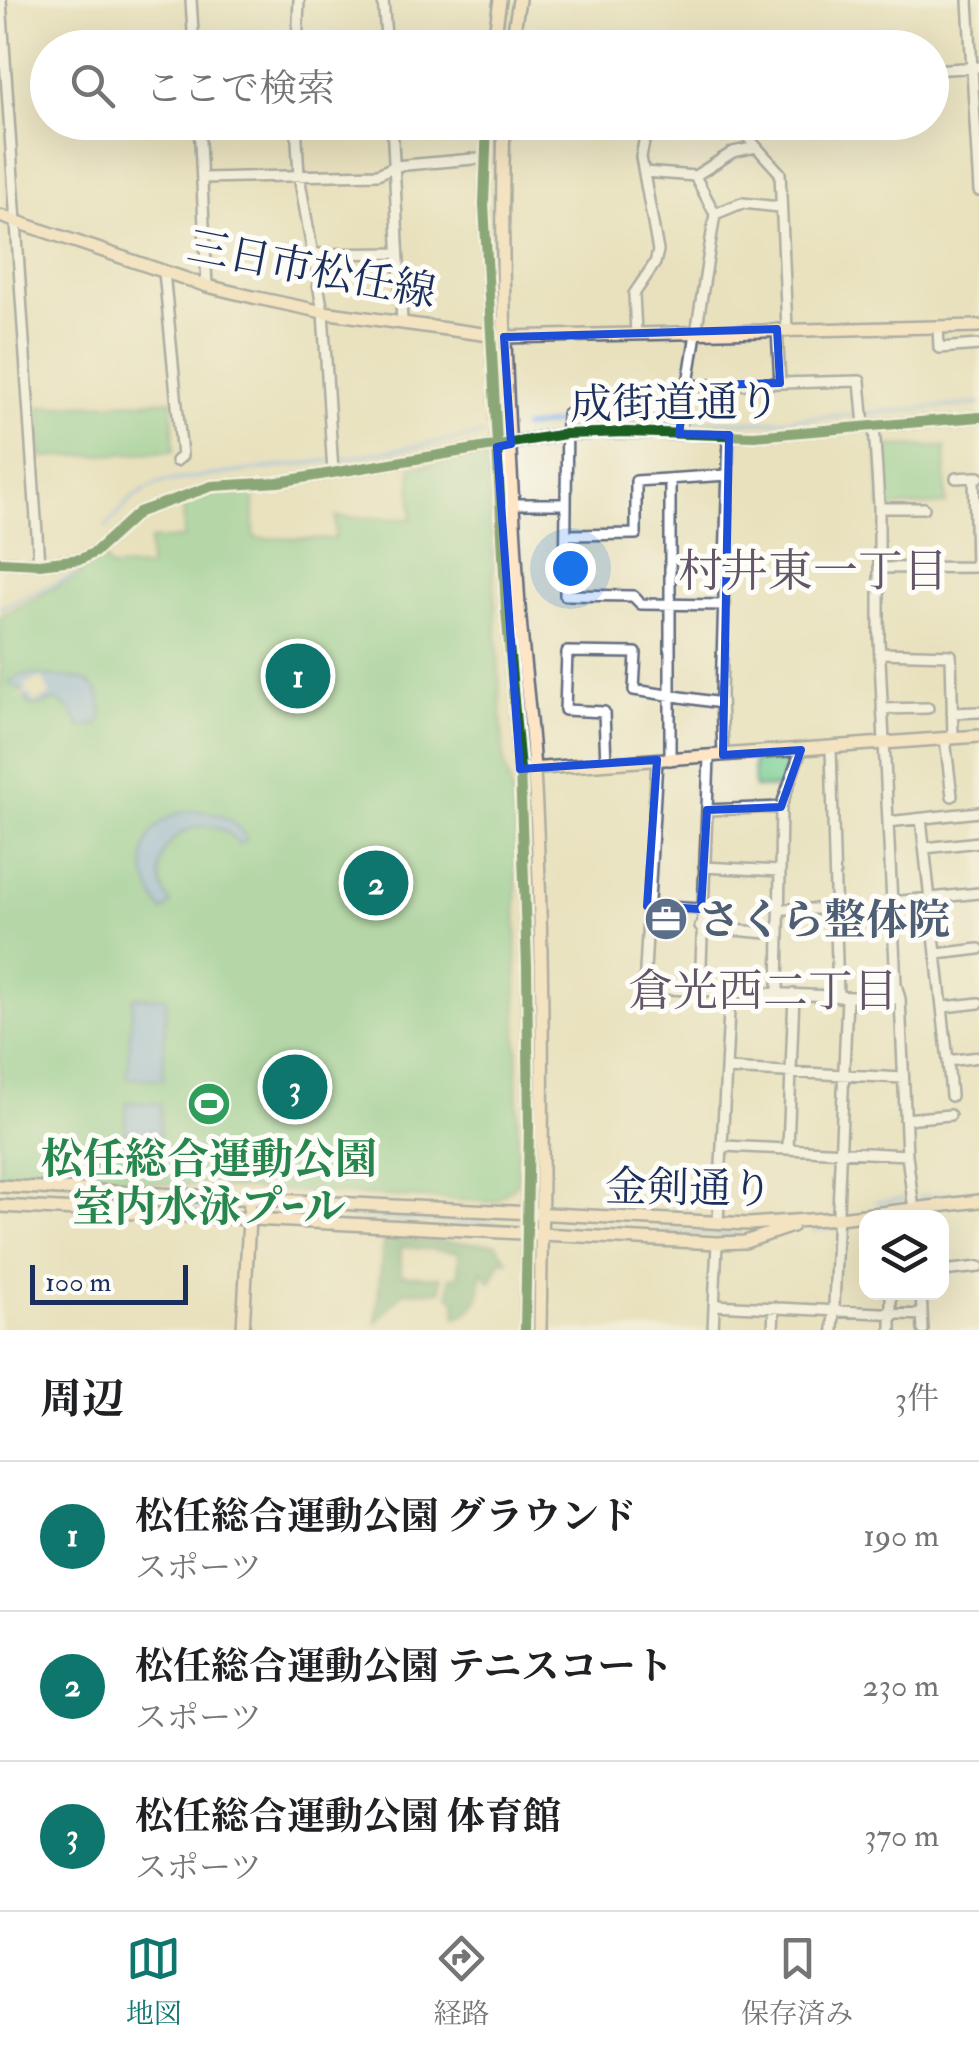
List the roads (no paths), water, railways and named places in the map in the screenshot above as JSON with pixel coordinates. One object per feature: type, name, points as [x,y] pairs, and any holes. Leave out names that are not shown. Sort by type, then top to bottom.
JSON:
[{"type":"street","points":[[0,562],[39,564],[1,0]]},
{"type":"street","points":[[191,0],[193,30]]},
{"type":"street","points":[[298,30],[299,0]]},
{"type":"street","points":[[383,0],[385,30]]},
{"type":"street","points":[[496,30],[500,0]]},
{"type":"street","points":[[514,30],[518,0]]},
{"type":"street","points":[[968,0],[975,68],[979,191]]},
{"type":"street","points":[[949,69],[975,68]]},
{"type":"street","points":[[200,140],[206,286]]},
{"type":"street","points":[[297,140],[323,312],[333,463]]},
{"type":"street","points":[[393,140],[402,322]]},
{"type":"street","points":[[485,140],[490,333],[506,610],[520,769],[529,1058],[525,1330]]},
{"type":"street","points":[[503,140],[504,337],[519,606],[534,768],[542,1059],[540,1330]]},
{"type":"street","points":[[636,333],[634,294],[656,263],[658,251],[641,158],[644,140]]},
{"type":"street","points":[[750,140],[780,174],[780,383]]},
{"type":"street","points":[[644,172],[695,176],[733,152],[756,147]]},
{"type":"street","points":[[203,178],[378,174],[395,166],[484,158]]},
{"type":"street","points":[[695,176],[715,214],[681,420],[568,414],[565,595],[633,596],[641,604],[725,606]]},
{"type":"street","points":[[715,214],[742,203],[779,206]]},
{"type":"street","name":"三日市松任線","points":[[0,216],[206,286],[323,312],[504,337],[979,326]]},
{"type":"street","points":[[312,254],[398,254]]},
{"type":"street","points":[[164,272],[182,456],[176,462]]},
{"type":"street","points":[[938,327],[939,348],[979,345]]},
{"type":"street","points":[[686,386],[860,381],[879,508],[882,709],[907,1155],[915,1210]]},
{"type":"street","name":"成街道通り","points":[[39,564],[81,560],[96,552],[139,512],[212,486],[278,482],[333,463],[497,447],[568,426],[681,420],[729,436],[754,436],[979,418]]},
{"type":"street","points":[[700,990],[707,810],[721,703],[729,436]]},
{"type":"street","points":[[567,535],[636,534],[636,481],[727,475]]},
{"type":"street","points":[[879,568],[978,567],[977,477],[956,478]]},
{"type":"street","points":[[670,480],[670,697],[648,906],[644,988],[900,1000]]},
{"type":"street","points":[[514,504],[566,504]]},
{"type":"street","points":[[879,508],[924,508]]},
{"type":"street","points":[[606,764],[604,712],[566,710],[566,652],[636,653],[634,690],[721,703]]},
{"type":"street","points":[[880,654],[951,655],[952,796]]},
{"type":"street","points":[[882,709],[928,708]]},
{"type":"street","points":[[952,713],[979,712]]},
{"type":"street","points":[[520,769],[979,736]]},
{"type":"street","points":[[831,748],[845,1076],[833,1330]]},
{"type":"street","points":[[778,994],[780,807],[802,750]]},
{"type":"street","points":[[707,810],[780,807]]},
{"type":"street","points":[[888,822],[979,812]]},
{"type":"street","points":[[921,818],[951,1096]]},
{"type":"street","points":[[925,848],[979,842]]},
{"type":"street","points":[[704,867],[779,871]]},
{"type":"street","points":[[892,902],[979,892]]},
{"type":"street","points":[[648,906],[701,909]]},
{"type":"street","points":[[779,909],[835,909]]},
{"type":"street","points":[[700,927],[779,934]]},
{"type":"street","points":[[937,954],[979,949]]},
{"type":"street","points":[[718,1222],[730,992]]},
{"type":"street","points":[[788,1148],[794,994]]},
{"type":"street","points":[[944,1007],[979,1002]]},
{"type":"street","points":[[948,1060],[979,1057]]},
{"type":"street","points":[[726,1069],[903,1078]]},
{"type":"street","points":[[905,1118],[950,1115]]},
{"type":"street","points":[[724,1146],[907,1155]]},
{"type":"street","name":"金剣通り","points":[[0,1186],[542,1215],[806,1221]]},
{"type":"street","points":[[243,1330],[250,1200]]},
{"type":"street","points":[[931,1210],[979,1201]]},
{"type":"street","name":"金剣通り","points":[[0,1206],[718,1243],[746,1242],[806,1221]]},
{"type":"street","points":[[806,1221],[839,1225],[859,1221]]},
{"type":"street","points":[[713,1330],[718,1243]]},
{"type":"street","points":[[949,1270],[979,1266]]},
{"type":"street","points":[[891,1300],[891,1330]]},
{"type":"street","points":[[921,1300],[923,1330]]},
{"type":"street","points":[[714,1305],[922,1315]]},
{"type":"street","points":[[773,1330],[774,1307]]},
{"type":"water","points":[[21,675],[74,678],[90,684],[101,701],[98,725],[80,727],[72,711],[56,700],[32,707],[20,689],[8,683]]},
{"type":"water","points":[[187,811],[222,816],[236,825],[247,840],[238,844],[225,832],[209,827],[193,828],[178,835],[167,847],[160,864],[161,883],[171,904],[163,912],[148,882],[148,839],[156,827]]},
{"type":"water","points":[[133,997],[166,998],[163,1079],[127,1078]]},
{"type":"water","points":[[127,1102],[161,1104],[159,1140],[125,1138]]},
{"type":"waterway","points":[[523,428],[580,420],[763,422],[979,404]]},
{"type":"waterway","points":[[106,527],[134,496],[160,482],[342,459],[482,435]]},
{"type":"waterway","points":[[0,608],[75,572]]},
{"type":"waterway","points":[[920,1197],[979,1191]]},
{"type":"waterway","points":[[0,1198],[213,1209]]},
{"type":"waterway","points":[[877,1202],[905,1199]]},
{"type":"waterway","points":[[278,1213],[494,1224]]},
{"type":"waterway","points":[[814,1231],[848,1227]]},
{"type":"waterway","points":[[663,1232],[739,1235]]},
{"type":"place","name":"松任総合運動公園 グラウンド","points":[[298,676]]},
{"type":"place","name":"松任総合運動公園 テニスコート","points":[[376,883]]},
{"type":"place","name":"さくら整体院","points":[[666,919]]},
{"type":"place","name":"松任総合運動公園 体育館","points":[[295,1087]]},
{"type":"place","name":"松任総合運動公園 室内水泳プｰル","points":[[209,1104]]},
{"type":"district","name":"村井東一丁目","points":[[813,570]]},
{"type":"district","name":"倉光西二丁目","points":[[763,990]]}]
